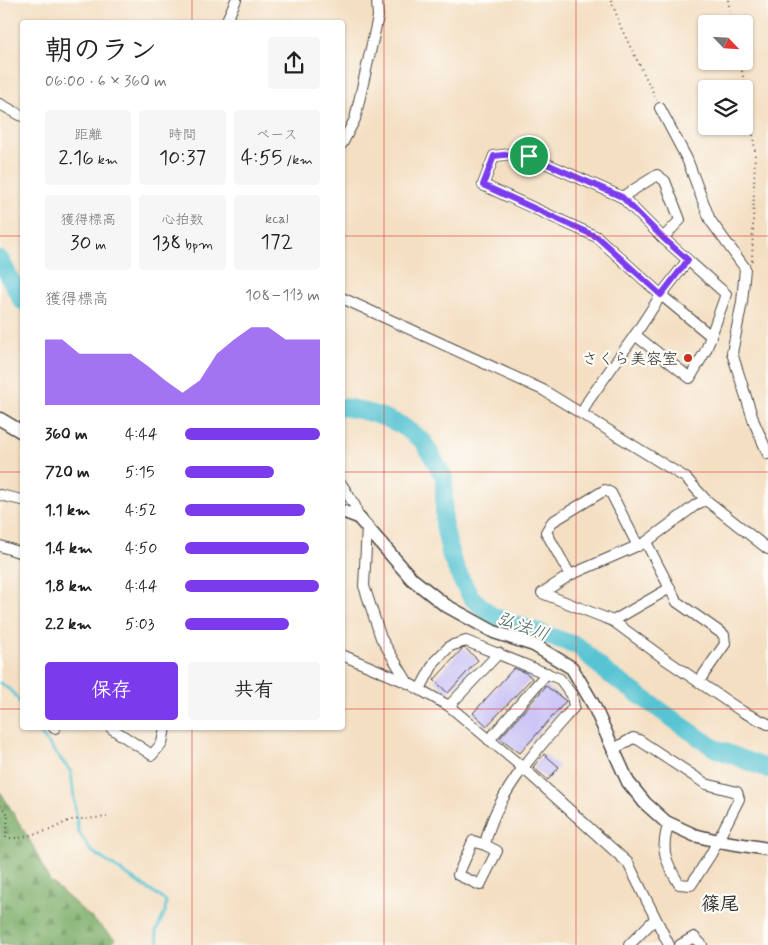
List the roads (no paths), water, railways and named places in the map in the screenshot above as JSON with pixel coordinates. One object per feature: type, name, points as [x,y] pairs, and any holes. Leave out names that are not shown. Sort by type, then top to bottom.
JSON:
[{"type":"street","points":[[227,20],[236,0]]},
{"type":"street","points":[[345,138],[355,118],[378,17],[377,0]]},
{"type":"street","points":[[0,104],[20,115]]},
{"type":"street","points":[[660,108],[687,159],[710,220],[745,268],[742,302],[732,353],[754,422],[768,454]]},
{"type":"street","points":[[635,335],[690,378],[706,350],[711,336],[726,294],[663,238],[622,197],[529,156],[494,156],[483,185],[597,237],[661,295],[711,336]]},
{"type":"street","points":[[622,197],[657,175],[665,181],[680,220],[663,238]]},
{"type":"street","points":[[582,413],[588,401],[661,295],[688,260]]},
{"type":"street","points":[[345,299],[543,390],[582,413],[686,478],[706,500],[768,549]]},
{"type":"street","points":[[0,419],[20,431]]},
{"type":"street","points":[[345,490],[358,517],[412,579],[445,605],[494,632],[534,645],[572,668],[593,704],[628,782],[645,803],[669,823],[694,835],[768,849]]},
{"type":"street","points":[[570,575],[546,532],[552,522],[605,490],[611,493],[677,602],[724,635],[725,644],[698,681]]},
{"type":"street","points":[[0,495],[20,500]]},
{"type":"street","points":[[706,500],[696,504],[642,544],[570,575],[542,593],[614,621],[744,712],[768,724]]},
{"type":"street","points":[[345,511],[358,517]]},
{"type":"street","points":[[367,527],[364,586],[381,638],[408,683]]},
{"type":"street","points":[[0,546],[20,552]]},
{"type":"street","points":[[614,621],[670,588]]},
{"type":"street","points":[[420,690],[435,661],[450,646],[466,641],[560,679],[572,695],[574,707],[522,767],[496,813],[484,845]]},
{"type":"street","points":[[449,706],[499,653]]},
{"type":"street","points":[[345,657],[408,683],[449,706],[522,767],[628,863],[669,945]]},
{"type":"street","points":[[489,740],[547,673]]},
{"type":"street","points":[[113,730],[152,755],[162,743],[165,730]]},
{"type":"street","points":[[614,749],[633,738],[639,740],[706,784],[737,792],[739,799],[718,841],[692,885],[679,884],[668,866],[664,840],[669,823]]},
{"type":"street","points":[[629,945],[655,919]]},
{"type":"street","points":[[680,945],[694,938],[702,945]]},
{"type":"waterway","name":"弘法川","points":[[0,259],[20,297]]},
{"type":"waterway","name":"弘法川","points":[[345,408],[383,417],[401,425],[423,441],[444,477],[444,525],[451,557],[471,597],[492,616],[578,646],[606,672],[714,748],[768,769]]},
{"type":"waterway","points":[[0,683],[13,693],[20,704]]},
{"type":"waterway","points":[[38,730],[71,772],[78,831],[91,851],[166,901],[165,912],[156,932],[159,945]]},
{"type":"place","name":"さくら美容室","points":[[688,358]]},
{"type":"district","name":"篠尾","points":[[720,903]]}]
